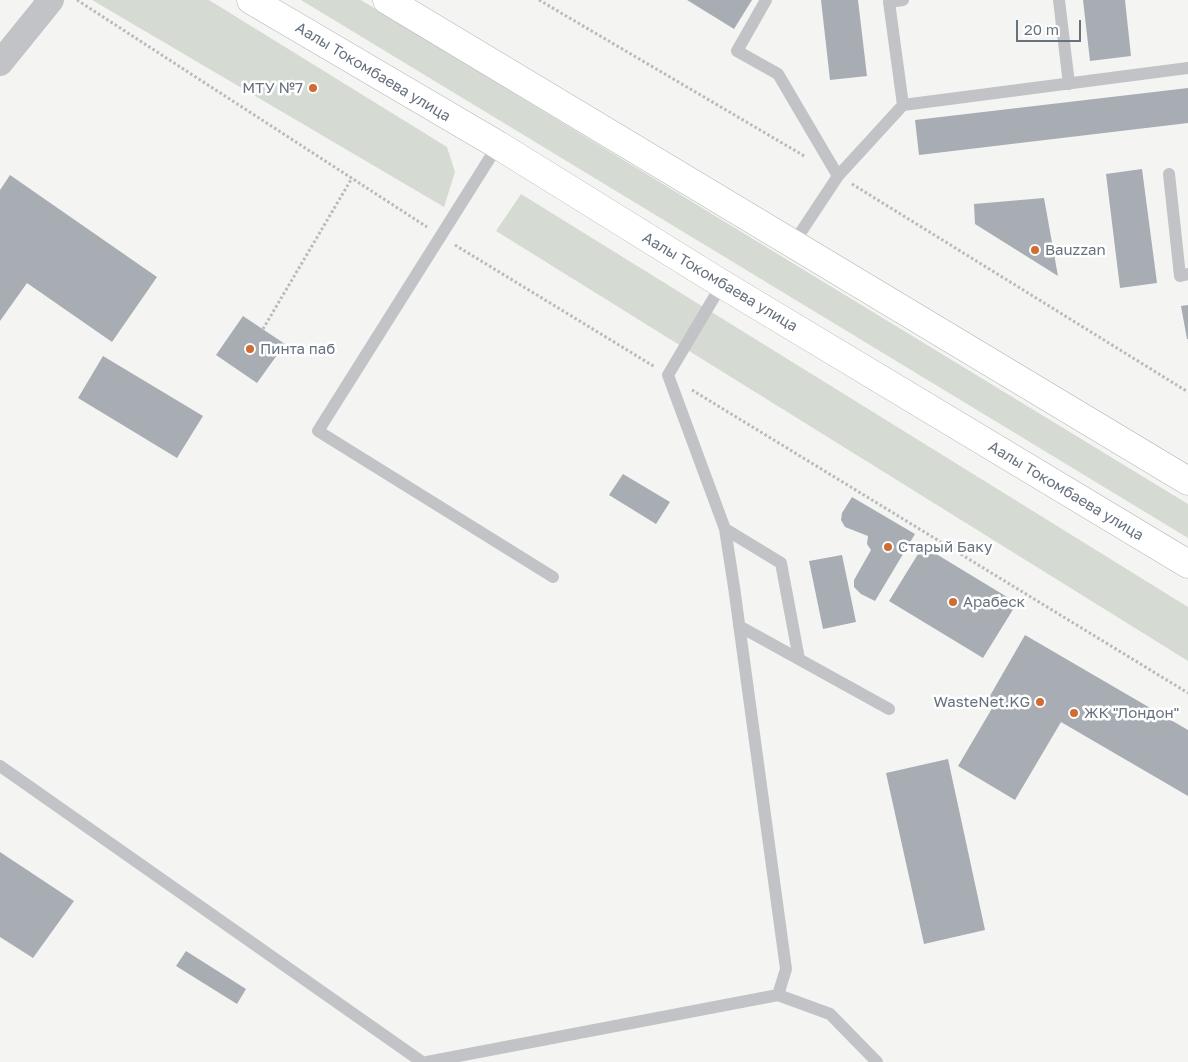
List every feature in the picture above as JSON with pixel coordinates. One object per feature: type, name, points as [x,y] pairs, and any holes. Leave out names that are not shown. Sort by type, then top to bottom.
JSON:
[{"type":"main road","name":"Аалы Токомбаева улица","points":[[251,0],[498,145],[722,284],[1188,564]]},
{"type":"main road","points":[[387,0],[1188,481]]},
{"type":"street","points":[[0,63],[51,0]]},
{"type":"lane","points":[[766,0],[737,51],[778,74],[838,176]]},
{"type":"lane","points":[[903,0],[889,2],[903,105]]},
{"type":"lane","points":[[1059,0],[1069,84]]},
{"type":"lane","points":[[793,244],[838,176],[903,105],[1188,68]]},
{"type":"lane","points":[[498,145],[318,430],[553,577]]},
{"type":"lane","points":[[1168,174],[1180,276],[1188,274]]},
{"type":"lane","points":[[722,284],[668,375],[724,529],[786,969],[778,995]]},
{"type":"lane","points":[[724,529],[781,564],[799,659]]},
{"type":"lane","points":[[739,626],[889,710]]},
{"type":"lane","points":[[0,766],[422,1062]]},
{"type":"lane","points":[[427,1062],[778,995],[830,1014],[877,1062]]},
{"type":"path","points":[[77,0],[441,236],[1188,693]]},
{"type":"path","points":[[539,0],[838,176],[1188,392]]},
{"type":"path","points":[[264,329],[352,178]]},
{"type":"shaded area","points":[[92,0],[209,0],[447,147],[455,172],[444,207]]},
{"type":"shaded area","points":[[301,0],[361,0],[1188,504],[1188,538]]},
{"type":"shaded area","points":[[521,194],[1188,607],[1188,661],[496,231]]},
{"type":"building","points":[[687,0],[752,0],[734,29]]},
{"type":"building","points":[[821,0],[858,0],[867,76],[830,80]]},
{"type":"building","points":[[1083,0],[1125,0],[1131,56],[1090,61]]},
{"type":"building","points":[[1188,88],[1188,123],[919,155],[915,120]]},
{"type":"building","points":[[1142,169],[1157,283],[1120,288],[1106,174]]},
{"type":"building","points":[[10,175],[157,277],[112,342],[27,283],[0,321],[0,190]]},
{"type":"building","name":"Bauzzan","points":[[1044,198],[1058,276],[975,224],[974,204]]},
{"type":"building","points":[[1188,305],[1188,339],[1187,339],[1181,306]]},
{"type":"building","name":"Пинта паб","points":[[243,316],[285,344],[257,383],[216,355]]},
{"type":"building","points":[[103,356],[203,416],[177,458],[78,398]]},
{"type":"building","points":[[623,474],[670,502],[656,524],[609,495]]},
{"type":"building","name":"Старый Баку","points":[[852,497],[915,534],[875,601],[861,594],[854,587],[854,580],[871,550],[867,544],[868,536],[845,527],[841,520],[842,513]]},
{"type":"building","name":"Арабеск","points":[[923,546],[1017,603],[983,658],[889,601]]},
{"type":"building","points":[[842,555],[856,622],[823,629],[809,561]]},
{"type":"building","name":"ЖК \"Лондон\"","points":[[1025,635],[1188,730],[1188,796],[1061,722],[1015,800],[958,766],[994,705],[987,701]]},
{"type":"building","points":[[948,759],[985,930],[924,944],[886,773]]},
{"type":"building","points":[[0,852],[74,901],[33,958],[0,937]]},
{"type":"building","points":[[186,951],[246,989],[237,1004],[176,966]]},
{"type":"place","name":"МТУ №7","points":[[313,88]]},
{"type":"place","name":"Bauzzan","points":[[1035,250]]},
{"type":"place","name":"Пинта паб","points":[[250,349]]},
{"type":"place","name":"Старый Баку","points":[[888,547]]},
{"type":"place","name":"Арабеск","points":[[953,602]]},
{"type":"place","name":"WasteNet.KG","points":[[1040,702]]},
{"type":"place","name":"ЖК \"Лондон\"","points":[[1074,713]]}]
